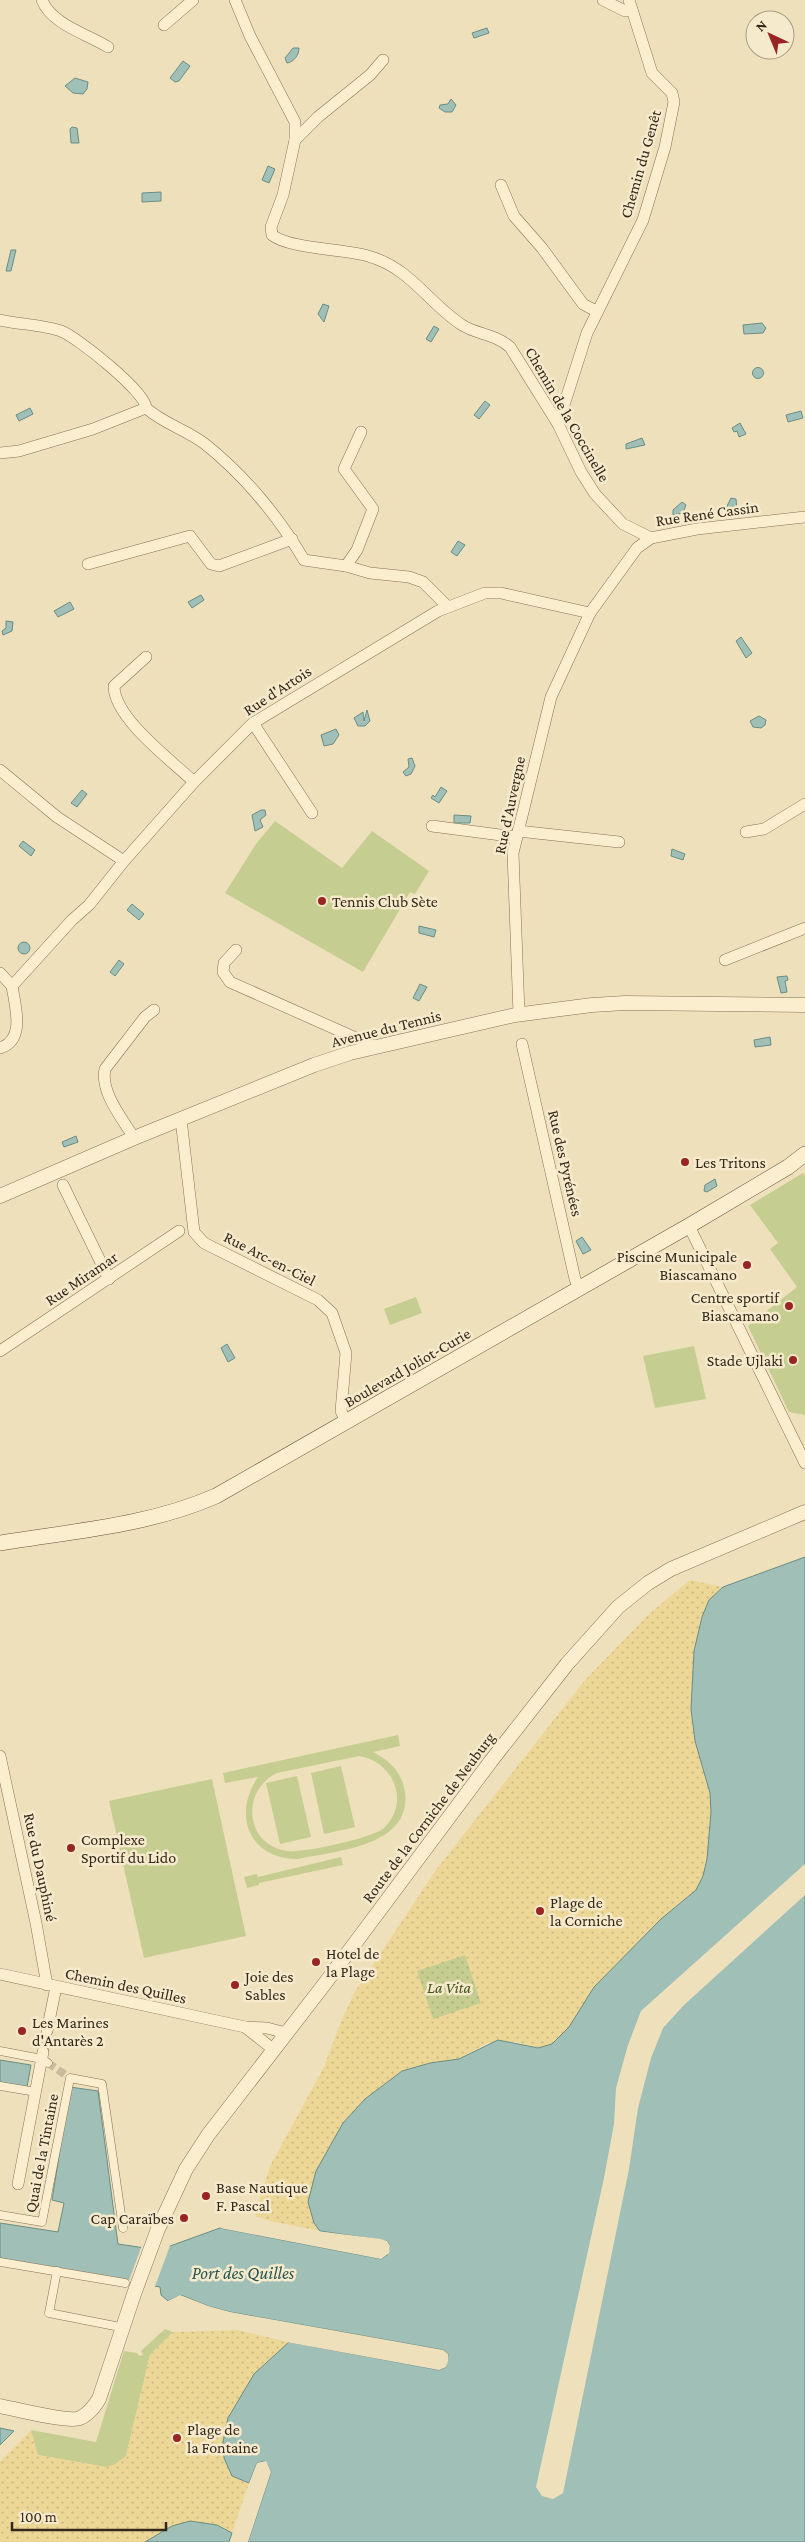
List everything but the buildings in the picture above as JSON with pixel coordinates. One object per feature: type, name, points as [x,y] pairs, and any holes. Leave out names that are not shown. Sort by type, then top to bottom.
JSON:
[{"type":"main road","name":"Boulevard Joliot-Curie","points":[[0,1543],[139,1522],[182,1510],[216,1496],[689,1226],[788,1167],[805,1154]]},
{"type":"street","points":[[42,0],[45,9],[54,17],[108,47]]},
{"type":"street","points":[[164,25],[193,0]]},
{"type":"street","points":[[235,0],[250,36],[295,122],[295,140]]},
{"type":"street","points":[[603,0],[625,11],[631,5]]},
{"type":"street","name":"Chemin du Genêt","points":[[558,424],[596,311],[642,220],[665,147],[674,102],[672,93],[652,73],[631,5]]},
{"type":"street","points":[[295,140],[318,116],[370,75],[383,60]]},
{"type":"street","name":"Chemin de la Coccinelle","points":[[295,140],[283,195],[271,227],[272,234],[300,244],[369,256],[404,273],[464,326],[499,338],[510,347],[558,424],[581,472],[595,494],[623,524],[651,538]]},
{"type":"street","points":[[501,185],[514,216],[542,248],[583,304],[596,311]]},
{"type":"street","points":[[0,320],[61,331],[79,342],[138,391],[147,404],[146,408],[157,418],[204,443],[248,483],[292,540],[304,560],[346,566],[370,573],[409,577],[423,582],[448,607]]},
{"type":"street","points":[[0,453],[19,451],[93,429],[146,408]]},
{"type":"street","points":[[346,566],[357,550],[373,509],[344,469],[361,432]]},
{"type":"street","name":"Rue René Cassin","points":[[590,613],[636,548],[651,538],[698,529],[805,517]]},
{"type":"street","points":[[88,564],[190,536],[211,564],[219,566],[292,540]]},
{"type":"street","name":"Rue d'Artois","points":[[12,986],[72,920],[89,905],[124,861],[194,782],[253,723],[448,607],[485,593],[501,593],[590,613]]},
{"type":"street","name":"Rue d'Auvergne","points":[[519,1014],[512,876],[517,834],[551,697],[590,613]]},
{"type":"street","points":[[146,657],[114,686],[114,696],[131,722],[194,782]]},
{"type":"street","points":[[253,723],[312,813]]},
{"type":"street","points":[[0,770],[57,817],[124,861]]},
{"type":"street","points":[[746,832],[764,829],[805,804]]},
{"type":"street","points":[[432,826],[619,842]]},
{"type":"street","points":[[725,960],[805,928]]},
{"type":"street","points":[[236,950],[224,963],[223,972],[230,982],[376,1046]]},
{"type":"street","points":[[0,973],[12,986],[17,1027],[14,1038],[8,1046],[0,1048]]},
{"type":"street","name":"Avenue du Tennis","points":[[0,1196],[134,1138],[314,1065],[376,1046],[519,1014],[625,1003],[805,1005]]},
{"type":"street","points":[[134,1138],[106,1089],[103,1079],[106,1069],[145,1017],[154,1010]]},
{"type":"street","name":"Rue des Pyrénées","points":[[522,1044],[575,1279],[579,1288]]},
{"type":"street","name":"Rue Arc-en-Ciel","points":[[180,1119],[194,1232],[204,1243],[318,1300],[332,1313],[346,1353],[341,1410],[346,1422]]},
{"type":"street","points":[[63,1185],[108,1279]]},
{"type":"street","points":[[689,1226],[805,1463]]},
{"type":"street","name":"Rue Miramar","points":[[0,1351],[179,1231]]},
{"type":"street","name":"Route de la Corniche de Neuburg","points":[[0,2406],[59,2418],[78,2419],[91,2411],[99,2399],[129,2288],[186,2169],[208,2135],[274,2050],[490,1761],[567,1664],[618,1607],[637,1591],[671,1569],[805,1512]]},
{"type":"street","name":"Rue du Dauphiné","points":[[0,1756],[51,1986]]},
{"type":"street","name":"Chemin des Quilles","points":[[0,1974],[245,2027],[267,2028],[286,2033]]},
{"type":"street","points":[[47,2031],[51,1986]]},
{"type":"street","name":"Chemin des Quilles","points":[[245,2027],[274,2050]]},
{"type":"street","points":[[0,2051],[44,2058],[18,2184]]},
{"type":"street","name":"Quai de la Tintaine","points":[[0,2215],[42,2222],[70,2078],[102,2084],[123,2228]]},
{"type":"street","name":"Quai de la Tintaine","points":[[0,2086],[36,2092]]},
{"type":"street","points":[[0,2262],[57,2271],[129,2288]]},
{"type":"street","points":[[57,2271],[49,2313],[115,2326]]},
{"type":"green space","name":"Tennis Club Sète","points":[[275,821],[342,868],[372,831],[429,871],[415,894],[410,892],[363,972],[225,893],[256,844]]},
{"type":"green space","name":"Centre sportif Biascamano","points":[[803,1173],[805,1176],[805,1415],[789,1412],[748,1326],[797,1287],[770,1249],[778,1243],[750,1205]]},
{"type":"green space","points":[[416,1297],[422,1313],[390,1325],[384,1309]]},
{"type":"green space","points":[[694,1346],[706,1399],[655,1408],[643,1356]]},
{"type":"green space","points":[[398,1735],[400,1746],[373,1752],[390,1763],[398,1773],[405,1792],[404,1810],[396,1825],[384,1835],[368,1843],[350,1849],[298,1859],[281,1857],[267,1852],[257,1843],[250,1832],[246,1820],[246,1806],[250,1791],[258,1777],[225,1783],[223,1773]],"holes":[[[359,1756],[371,1759],[389,1774],[397,1795],[392,1818],[384,1828],[353,1840],[296,1851],[274,1847],[263,1839],[256,1829],[252,1817],[253,1804],[257,1792],[265,1781],[277,1773]]]},
{"type":"green space","points":[[341,1766],[355,1827],[324,1834],[311,1773]]},
{"type":"green space","points":[[297,1776],[311,1837],[280,1844],[266,1783]]},
{"type":"green space","points":[[212,1779],[246,1936],[144,1958],[109,1801]]},
{"type":"green space","points":[[341,1857],[343,1865],[259,1883],[259,1885],[247,1888],[244,1877],[257,1874],[258,1877]]},
{"type":"green space","name":"La Vita","points":[[465,1955],[481,2003],[433,2019],[417,1971]]},
{"type":"green space","points":[[165,2329],[173,2332],[150,2355],[126,2456],[114,2465],[106,2467],[37,2455],[31,2430],[96,2442],[124,2351],[137,2353],[139,2356],[143,2355],[141,2351]]},
{"type":"sand","name":"Plage de la Corniche","points":[[690,1580],[723,1587],[709,1600],[694,1651],[691,1709],[695,1741],[710,1793],[711,1812],[707,1859],[703,1876],[696,1890],[661,1919],[594,1987],[569,2027],[552,2044],[538,2048],[516,2042],[487,2043],[459,2059],[430,2063],[402,2071],[343,2123],[316,2171],[314,2223],[320,2231],[255,2216],[270,2166],[324,2067],[354,1993],[436,1870],[585,1680],[648,1615]]},
{"type":"sand","name":"Plage de la Fontaine","points":[[237,2330],[289,2342],[254,2374],[232,2476],[249,2483],[232,2533],[217,2525],[190,2521],[172,2526],[145,2542],[0,2542],[0,2462],[31,2430],[38,2455],[106,2467],[114,2465],[126,2456],[150,2355],[173,2332]]},
{"type":"water","points":[[487,28],[489,33],[474,38],[472,33]]},
{"type":"water","points":[[293,48],[299,48],[296,58],[287,63],[285,58]]},
{"type":"water","points":[[183,61],[190,66],[179,81],[175,82],[170,78]]},
{"type":"water","points":[[75,78],[88,82],[87,89],[83,94],[73,93],[65,86]]},
{"type":"water","points":[[451,99],[456,105],[452,112],[445,112],[439,108],[440,105],[448,104]]},
{"type":"water","points":[[72,127],[77,128],[79,143],[71,143],[70,129]]},
{"type":"water","points":[[268,166],[275,169],[269,183],[262,180]]},
{"type":"water","points":[[161,192],[161,201],[142,202],[142,193]]},
{"type":"water","points":[[11,250],[16,250],[11,271],[6,271]]},
{"type":"water","points":[[323,304],[329,306],[324,322],[318,314]]},
{"type":"water","points":[[762,323],[766,328],[763,333],[744,334],[743,325]]},
{"type":"water","points":[[434,326],[439,329],[431,342],[426,339]]},
{"type":"water","points":[[758,367],[764,373],[758,379],[752,373]]},
{"type":"water","points":[[485,401],[490,405],[479,419],[474,415]]},
{"type":"water","points":[[30,408],[33,414],[19,421],[16,415]]},
{"type":"water","points":[[801,411],[803,418],[788,422],[786,415]]},
{"type":"water","points":[[740,423],[746,434],[739,437],[737,431],[734,432],[732,428]]},
{"type":"water","points":[[642,438],[645,445],[626,449],[626,444]]},
{"type":"water","points":[[731,498],[736,499],[737,510],[728,512],[727,506]]},
{"type":"water","points":[[682,502],[686,505],[683,513],[673,515],[673,510]]},
{"type":"water","points":[[458,541],[465,545],[457,556],[451,552]]},
{"type":"water","points":[[201,595],[204,600],[192,608],[188,602]]},
{"type":"water","points":[[70,602],[74,609],[58,617],[54,611]]},
{"type":"water","points":[[6,621],[13,622],[12,631],[3,635],[2,631],[6,628]]},
{"type":"water","points":[[741,637],[752,653],[746,658],[736,641]]},
{"type":"water","points":[[367,710],[370,721],[365,726],[358,726],[354,718],[363,712],[364,721]]},
{"type":"water","points":[[759,716],[766,720],[765,725],[761,728],[753,727],[750,721]]},
{"type":"water","points":[[336,729],[339,735],[333,744],[324,746],[321,735]]},
{"type":"water","points":[[412,758],[415,766],[411,774],[406,776],[403,772],[409,767],[408,759]]},
{"type":"water","points":[[441,787],[447,791],[439,803],[431,798],[433,795],[435,797]]},
{"type":"water","points":[[82,790],[87,794],[77,807],[71,803]]},
{"type":"water","points":[[265,810],[266,815],[260,820],[263,827],[255,831],[252,815]]},
{"type":"water","points":[[454,815],[471,816],[470,823],[454,823]]},
{"type":"water","points":[[23,841],[35,850],[31,856],[19,846]]},
{"type":"water","points":[[672,849],[685,854],[683,860],[671,856]]},
{"type":"water","points":[[132,904],[144,914],[139,920],[127,910]]},
{"type":"water","points":[[419,926],[436,930],[434,937],[419,933]]},
{"type":"water","points":[[22,942],[26,942],[30,948],[26,954],[22,954],[18,950],[18,946]]},
{"type":"water","points":[[119,960],[124,964],[115,976],[110,972]]},
{"type":"water","points":[[787,976],[788,980],[785,981],[787,992],[781,993],[777,977]]},
{"type":"water","points":[[420,984],[427,987],[419,1001],[413,998]]},
{"type":"water","points":[[770,1037],[771,1045],[755,1047],[754,1040]]},
{"type":"water","points":[[76,1136],[78,1142],[64,1147],[62,1142]]},
{"type":"water","points":[[715,1179],[717,1186],[707,1192],[704,1191],[705,1185]]},
{"type":"water","points":[[582,1237],[591,1250],[583,1254],[576,1241]]},
{"type":"water","points":[[227,1344],[235,1358],[228,1362],[221,1348]]},
{"type":"water","name":"Port des Quilles","points":[[805,1557],[805,2542],[248,2542],[271,2472],[265,2461],[257,2463],[249,2483],[232,2476],[224,2458],[223,2442],[228,2418],[254,2374],[289,2342],[439,2370],[446,2367],[448,2354],[443,2350],[230,2312],[208,2306],[181,2295],[168,2301],[161,2295],[160,2287],[0,2260],[0,2223],[58,2232],[64,2203],[52,2200],[70,2087],[98,2091],[118,2244],[159,2250],[220,2228],[381,2259],[387,2255],[390,2246],[387,2241],[320,2231],[314,2223],[308,2202],[316,2171],[343,2123],[365,2099],[402,2071],[430,2063],[459,2059],[498,2040],[538,2048],[552,2044],[569,2027],[594,1987],[661,1919],[696,1890],[703,1876],[707,1859],[711,1812],[710,1793],[695,1741],[691,1709],[694,1651],[702,1617],[709,1600],[723,1587]]},
{"type":"water","points":[[0,2060],[31,2065],[27,2087],[0,2083]]},
{"type":"water","points":[[0,2428],[14,2431],[0,2445]]},
{"type":"water","points":[[190,2521],[217,2525],[232,2533],[229,2542],[145,2542],[172,2526]]},
{"type":"pier","points":[[805,1864],[805,1895],[684,2005],[663,2028],[651,2058],[638,2108],[629,2169],[563,2493],[553,2499],[542,2496],[536,2487],[604,2178],[614,2124],[616,2088],[628,2045],[641,2011]]},
{"type":"pier","points":[[225,2226],[380,2256],[387,2252],[387,2247],[380,2241],[320,2234],[316,2231],[381,2239],[387,2241],[390,2246],[389,2253],[381,2259],[220,2228]]},
{"type":"pier","points":[[171,2243],[154,2289],[128,2283],[142,2245],[158,2248]]},
{"type":"pier","points":[[180,2295],[230,2312],[443,2350],[448,2354],[448,2361],[446,2367],[439,2370],[286,2342],[290,2340],[439,2367],[444,2365],[446,2355],[442,2352],[229,2314],[207,2309],[180,2298],[168,2304],[168,2301]]},
{"type":"pier","points":[[266,2461],[271,2472],[248,2542],[246,2542],[268,2472],[264,2464],[258,2465],[251,2485],[248,2486],[257,2463]]},
{"type":"tunnel","points":[[43,2052],[47,2031]]},
{"type":"tunnel","points":[[48,2063],[70,2078]]},
{"type":"place","name":"Tennis Club Sète","points":[[322,901]]},
{"type":"place","name":"Les Tritons","points":[[685,1162]]},
{"type":"place","name":"Piscine Municipale Biascamano","points":[[747,1265]]},
{"type":"place","name":"Centre sportif Biascamano","points":[[789,1306]]},
{"type":"place","name":"Stade Ujlaki","points":[[793,1360]]},
{"type":"place","name":"Complexe Sportif du Lido","points":[[71,1848]]},
{"type":"place","name":"Plage de la Corniche","points":[[540,1911]]},
{"type":"place","name":"Hotel de la Plage","points":[[316,1962]]},
{"type":"place","name":"Joie des Sables","points":[[235,1985]]},
{"type":"place","name":"Les Marines d'Antarès 2","points":[[22,2031]]},
{"type":"place","name":"Base Nautique F. Pascal","points":[[206,2196]]},
{"type":"place","name":"Cap Caraïbes","points":[[184,2218]]},
{"type":"place","name":"Plage de la Fontaine","points":[[177,2438]]}]
